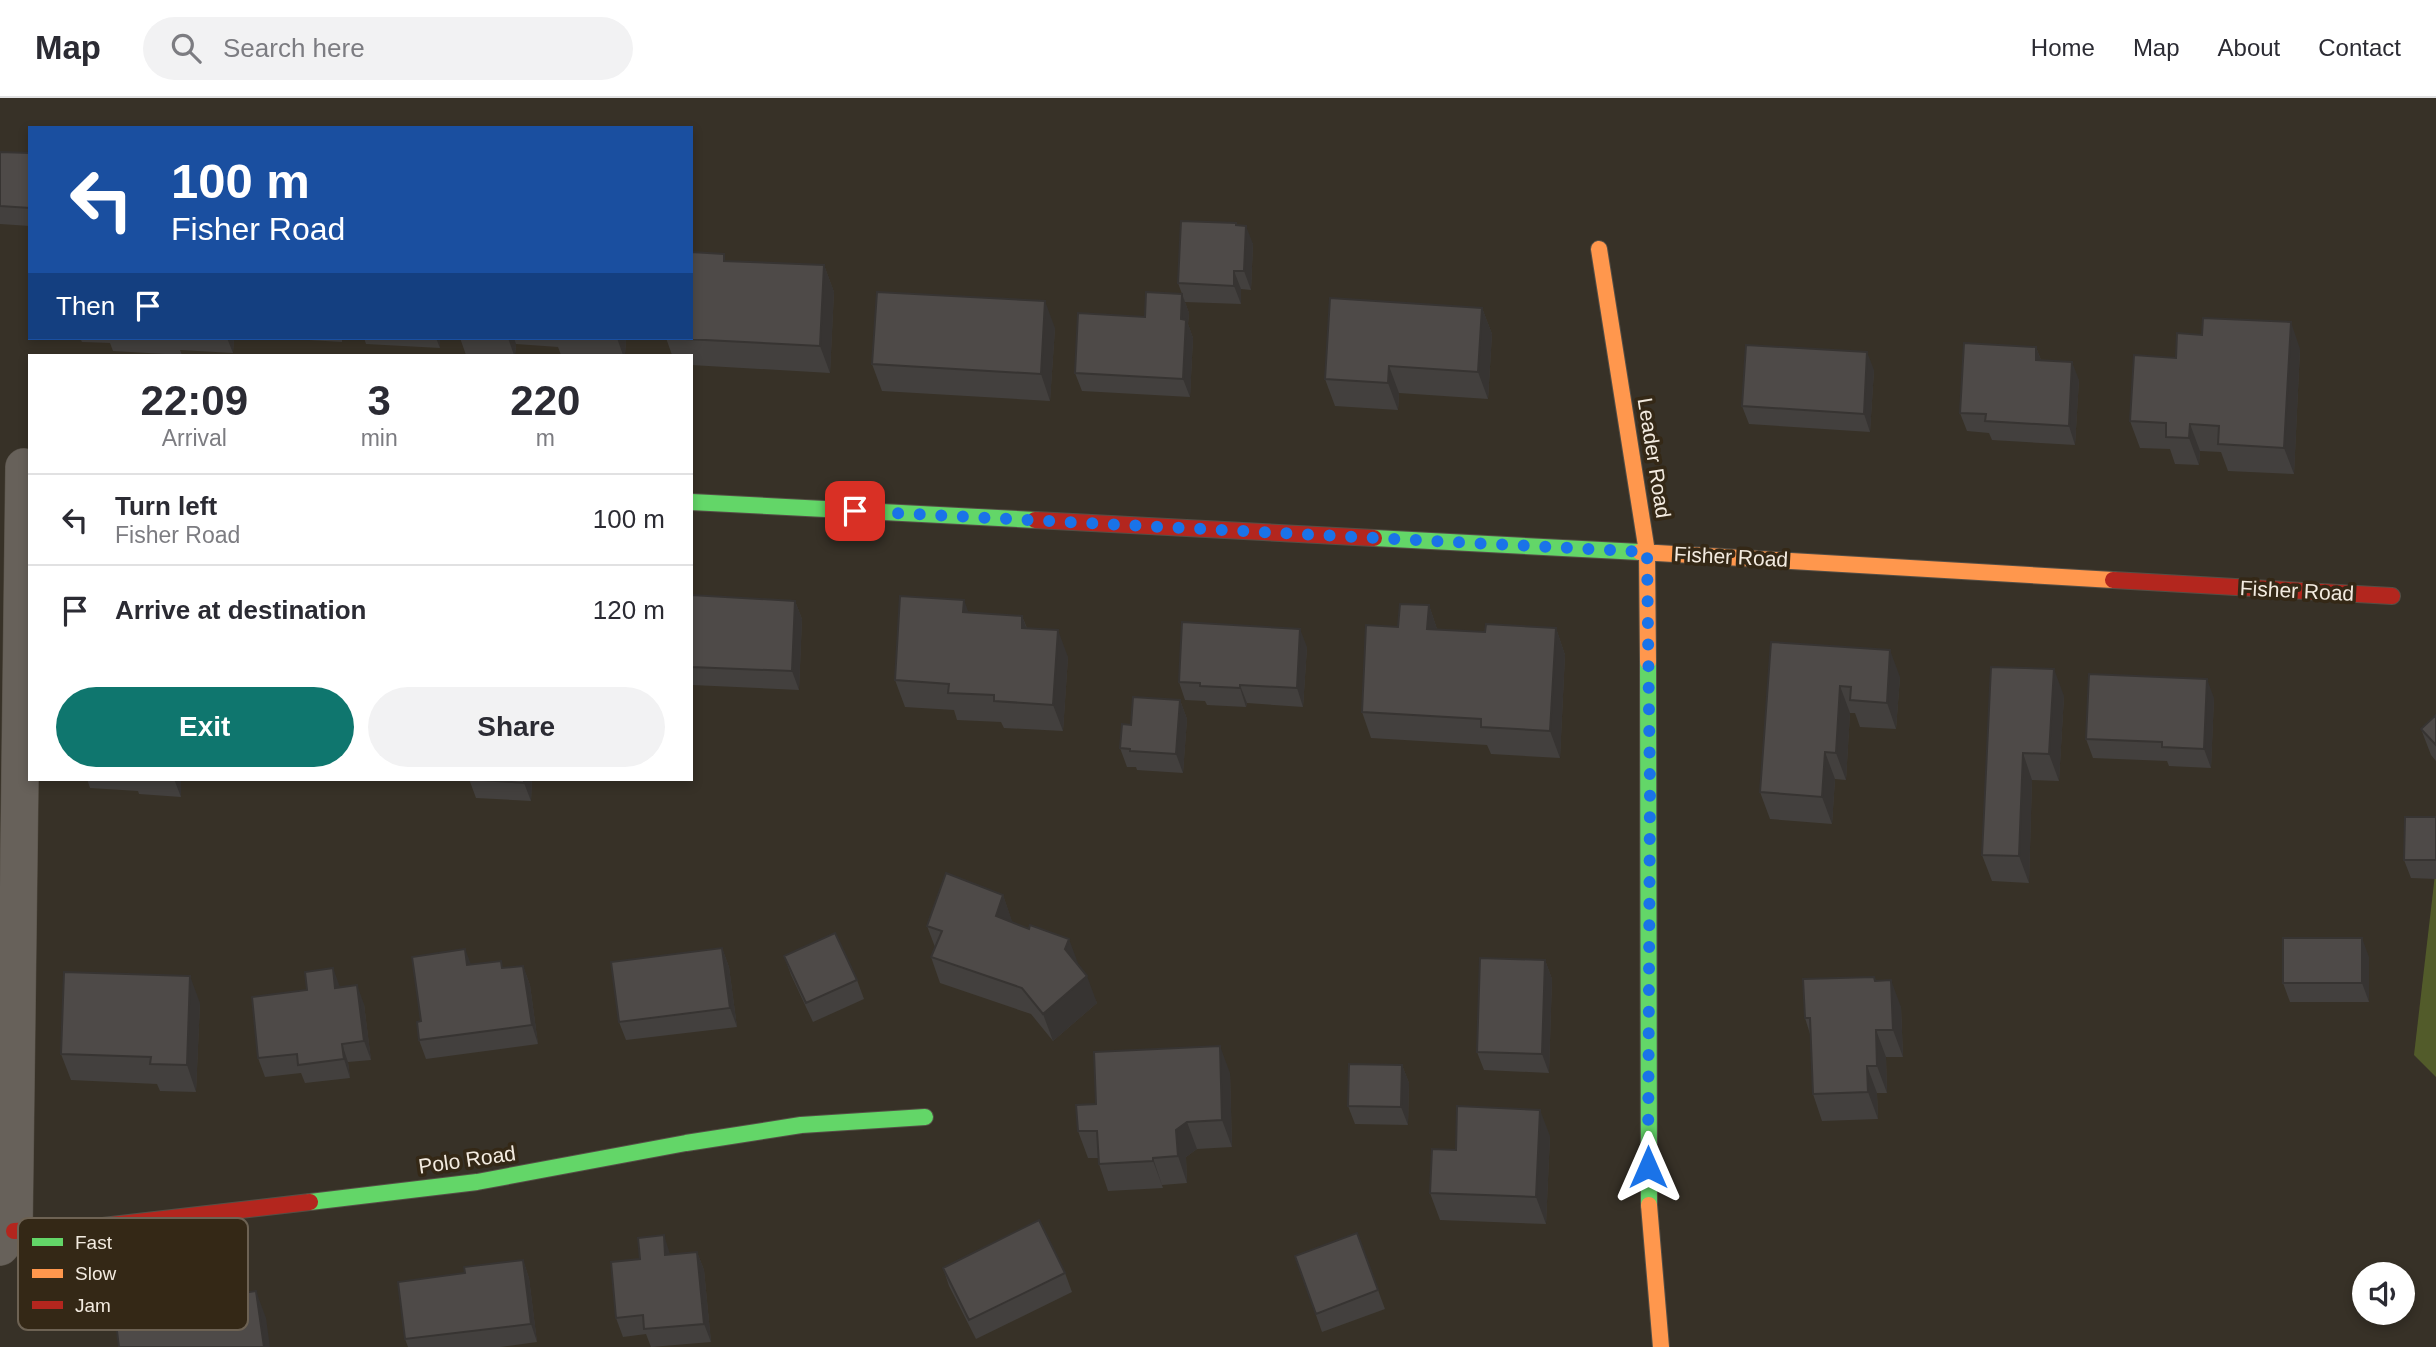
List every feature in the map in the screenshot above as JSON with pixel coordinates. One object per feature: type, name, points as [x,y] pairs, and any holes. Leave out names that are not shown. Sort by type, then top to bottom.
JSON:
[{"type":"street","name":"Leader Road","points":[[1599,249],[1647,552],[1650,789],[1648,1194],[1661,1347]]},
{"type":"street","points":[[7,1239],[18,467]]},
{"type":"street","name":"Fisher Road","points":[[693,502],[1647,552],[2392,596]]},
{"type":"street","name":"Polo Road","points":[[171,1218],[477,1182],[686,1143],[801,1125],[925,1117]]},
{"type":"green space","points":[[2436,866],[2436,1077],[2414,1055]]},
{"type":"building","points":[[0,152],[28,153],[28,208],[0,206]]},
{"type":"building","points":[[1181,221],[1236,223],[1246,226],[1244,271],[1234,271],[1234,286],[1178,283]]},
{"type":"building","points":[[693,252],[724,254],[724,261],[824,265],[820,346],[693,339]]},
{"type":"building","points":[[877,292],[1045,301],[1041,374],[872,364]]},
{"type":"building","points":[[1146,292],[1182,294],[1181,319],[1186,320],[1183,379],[1075,373],[1078,313],[1145,317]]},
{"type":"building","points":[[1330,298],[1482,308],[1478,372],[1389,366],[1388,383],[1325,379]]},
{"type":"building","points":[[2203,318],[2291,322],[2284,448],[2218,444],[2219,426],[2190,424],[2189,438],[2166,437],[2166,423],[2130,421],[2134,355],[2176,358],[2177,333],[2202,335]]},
{"type":"building","points":[[1964,343],[2036,347],[2036,360],[2072,362],[2069,426],[1985,421],[1986,414],[1960,413]]},
{"type":"building","points":[[1746,345],[1867,352],[1864,414],[1742,406]]},
{"type":"building","points":[[693,595],[795,601],[792,671],[693,667]]},
{"type":"building","points":[[900,596],[964,600],[963,612],[1022,616],[1022,628],[1058,630],[1053,705],[994,701],[994,695],[948,693],[949,684],[895,680]]},
{"type":"building","points":[[1400,604],[1429,605],[1427,629],[1485,632],[1486,624],[1556,628],[1550,731],[1481,727],[1481,719],[1362,712],[1366,625],[1398,627]]},
{"type":"building","points":[[1182,622],[1300,629],[1297,688],[1200,686],[1200,683],[1179,682]]},
{"type":"building","points":[[1771,642],[1890,650],[1887,703],[1850,700],[1851,687],[1840,686],[1836,753],[1825,752],[1822,797],[1760,792]]},
{"type":"building","points":[[1991,667],[2054,669],[2049,754],[2023,753],[2019,856],[1982,855]]},
{"type":"building","points":[[2089,674],[2207,679],[2204,749],[2162,747],[2162,742],[2086,739]]},
{"type":"building","points":[[1133,697],[1180,700],[1176,754],[1120,748],[1122,724],[1131,725]]},
{"type":"building","points":[[2436,715],[2436,745],[2421,729]]},
{"type":"building","points":[[2405,817],[2436,817],[2436,860],[2404,860]]},
{"type":"building","points":[[946,873],[1003,895],[996,916],[1029,929],[1030,925],[1069,939],[1065,949],[1087,976],[1043,1014],[1022,988],[931,957],[942,931],[927,926]]},
{"type":"building","points":[[835,933],[857,980],[806,1003],[784,956]]},
{"type":"building","points":[[2283,938],[2362,938],[2362,983],[2283,983]]},
{"type":"building","points":[[722,948],[730,1008],[619,1022],[611,962]]},
{"type":"building","points":[[465,949],[467,965],[501,961],[502,968],[523,966],[532,1025],[419,1040],[417,1022],[421,1021],[412,957]]},
{"type":"building","points":[[1480,958],[1545,960],[1542,1054],[1477,1052]]},
{"type":"building","points":[[333,968],[335,988],[357,985],[364,1041],[342,1044],[344,1059],[298,1065],[297,1054],[258,1058],[252,997],[307,990],[305,972]]},
{"type":"building","points":[[64,972],[190,976],[187,1065],[150,1064],[151,1057],[61,1054]]},
{"type":"building","points":[[1874,977],[1875,981],[1891,980],[1893,1030],[1876,1030],[1877,1066],[1867,1066],[1868,1092],[1813,1094],[1810,1018],[1805,1018],[1803,979]]},
{"type":"building","points":[[1220,1046],[1222,1120],[1187,1122],[1176,1130],[1178,1156],[1153,1158],[1153,1161],[1099,1164],[1097,1131],[1078,1131],[1076,1105],[1096,1104],[1094,1052]]},
{"type":"building","points":[[1349,1064],[1402,1065],[1401,1107],[1348,1106]]},
{"type":"building","points":[[1457,1106],[1540,1110],[1536,1197],[1430,1193],[1432,1149],[1456,1150]]},
{"type":"building","points":[[1039,1220],[1065,1273],[969,1320],[943,1268]]},
{"type":"building","points":[[1357,1233],[1378,1290],[1316,1314],[1295,1256]]},
{"type":"building","points":[[664,1235],[665,1255],[697,1252],[704,1324],[644,1329],[643,1315],[616,1318],[611,1262],[640,1259],[638,1238]]},
{"type":"building","points":[[523,1260],[531,1324],[405,1339],[398,1282],[465,1273],[464,1267]]},
{"type":"building","points":[[256,1291],[264,1347],[119,1347],[117,1330],[248,1330],[248,1292]]},
{"type":"traffic: fast","points":[[693,502],[1035,520]]},
{"type":"traffic: fast","points":[[1374,538],[1640,552]]},
{"type":"traffic: fast","points":[[1648,662],[1649,1205]]},
{"type":"traffic: fast","points":[[310,1202],[477,1182],[686,1143],[801,1125],[925,1117]]},
{"type":"traffic: slow","points":[[1599,249],[1647,552],[1648,662]]},
{"type":"traffic: slow","points":[[1640,552],[2113,580]]},
{"type":"traffic: slow","points":[[1649,1205],[1661,1347]]},
{"type":"traffic: jam","points":[[1035,520],[1374,538]]},
{"type":"traffic: jam","points":[[2113,580],[2392,596]]},
{"type":"traffic: jam","points":[[172,1218],[310,1202]]},
{"type":"traffic: jam","points":[[14,1231],[18,1231]]},
{"type":"route","points":[[855,511],[1647,552],[1650,789],[1648,1167]]}]
